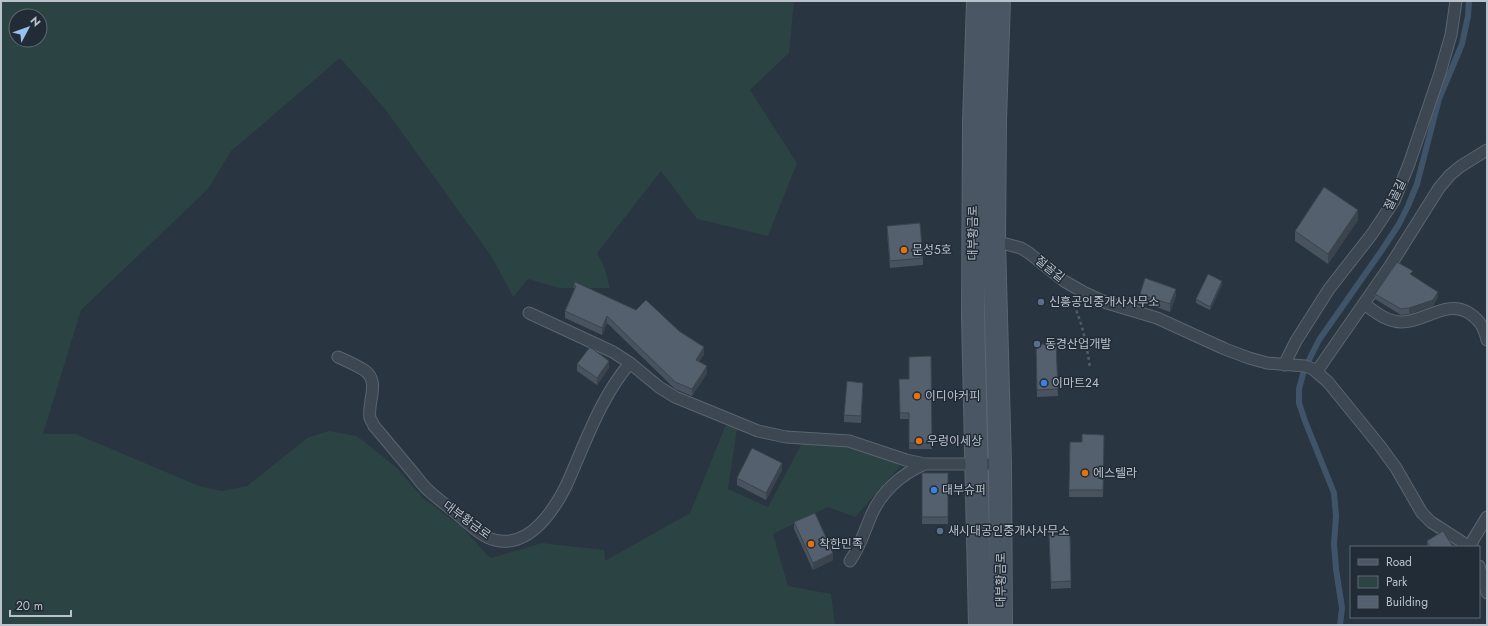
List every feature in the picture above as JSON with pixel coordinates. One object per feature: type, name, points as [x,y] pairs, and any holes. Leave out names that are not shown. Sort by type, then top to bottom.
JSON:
[{"type":"main road","name":"대부황금로","points":[[978,1],[974,123],[1000,464],[1001,625]]},
{"type":"main road","name":"대부황금로","points":[[980,625],[973,324],[984,243],[995,120],[999,1]]},
{"type":"lane","name":"절골길","points":[[1284,365],[1296,341],[1329,289],[1372,234],[1394,201],[1431,103],[1451,35],[1456,1]]},
{"type":"lane","points":[[1466,546],[1430,522],[1422,513],[1396,468],[1380,446],[1328,382],[1317,371],[1364,304],[1439,188],[1450,175],[1461,166],[1487,150]]},
{"type":"lane","name":"절골길","points":[[984,243],[1002,244],[1021,248],[1030,253],[1064,281],[1085,293],[1106,303],[1157,318],[1243,356],[1267,363],[1305,366],[1317,371]]},
{"type":"lane","points":[[1364,304],[1378,314],[1392,321],[1402,322],[1414,320],[1443,310],[1455,308],[1466,311],[1484,326],[1487,340]]},
{"type":"lane","points":[[529,313],[613,352],[630,363],[659,387],[675,397],[758,431],[786,437],[849,441],[906,460],[925,464],[1000,464]]},
{"type":"lane","name":"대부황금로","points":[[338,357],[365,370],[371,377],[373,385],[370,419],[374,426],[428,491],[477,530],[490,539],[501,542],[514,540],[525,536],[534,530],[545,519],[565,488],[608,394],[630,363]]},
{"type":"lane","points":[[850,561],[857,552],[871,514],[884,494],[897,480],[912,470],[925,464]]},
{"type":"lane","points":[[1471,546],[1473,540],[1487,517]]},
{"type":"lane","points":[[1480,569],[1487,593]]},
{"type":"path","points":[[1064,281],[1079,316],[1088,348],[1090,368]]},
{"type":"green space","points":[[1,1],[794,1],[789,53],[750,90],[797,163],[768,236],[697,219],[661,171],[597,253],[604,266],[610,288],[559,288],[528,279],[513,297],[492,257],[385,109],[340,58],[231,151],[208,189],[81,310],[43,434],[76,434],[199,486],[222,491],[247,486],[307,438],[329,431],[357,436],[396,467],[423,498],[462,527],[491,558],[542,543],[604,550],[605,561],[690,513],[726,425],[737,429],[728,489],[768,507],[802,443],[838,444],[864,449],[897,461],[900,466],[855,517],[828,507],[773,534],[788,586],[831,594],[835,625],[1,625]]},
{"type":"building","points":[[1324,187],[1358,210],[1328,254],[1295,231]]},
{"type":"building","points":[[920,223],[923,258],[890,261],[887,226]]},
{"type":"building","points":[[1397,262],[1413,271],[1410,274],[1438,292],[1433,300],[1409,308],[1401,309],[1375,294]]},
{"type":"building","points":[[1208,274],[1222,281],[1210,307],[1196,299]]},
{"type":"building","points":[[1145,278],[1176,289],[1170,304],[1140,294]]},
{"type":"building","points":[[575,282],[636,310],[646,300],[679,331],[704,347],[696,360],[707,366],[692,389],[675,382],[607,316],[602,328],[565,311],[576,286],[574,284]]},
{"type":"building","points":[[1036,344],[1056,344],[1058,389],[1037,390]]},
{"type":"building","points":[[590,347],[609,361],[597,378],[577,364]]},
{"type":"building","points":[[931,356],[932,443],[909,443],[909,413],[900,413],[899,379],[909,379],[909,357]]},
{"type":"building","points":[[847,381],[863,383],[861,416],[844,415]]},
{"type":"building","points":[[1082,434],[1104,435],[1103,490],[1069,490],[1070,442],[1082,442]]},
{"type":"building","points":[[752,448],[782,463],[766,493],[737,478]]},
{"type":"building","points":[[922,473],[948,473],[948,517],[922,517]]},
{"type":"building","points":[[815,513],[833,553],[813,563],[794,522]]},
{"type":"building","points":[[1443,531],[1452,546],[1430,546],[1427,541]]},
{"type":"building","points":[[1049,535],[1070,535],[1071,581],[1051,582]]},
{"type":"waterway","points":[[1309,360],[1319,340],[1382,250],[1399,224],[1408,206],[1417,184],[1439,99],[1462,44],[1468,16],[1469,1]]},
{"type":"waterway","points":[[1303,374],[1299,389],[1299,403],[1334,493],[1336,516],[1334,544],[1342,608],[1340,625]]},
{"type":"place","name":"문성5호","points":[[904,250]]},
{"type":"place","name":"신흥공인중개사사무소","points":[[1041,302]]},
{"type":"place","name":"동경산업개발","points":[[1037,344]]},
{"type":"place","name":"이마트24","points":[[1044,383]]},
{"type":"place","name":"이디야커피","points":[[917,396]]},
{"type":"place","name":"우렁이세상","points":[[919,441]]},
{"type":"place","name":"에스텔라","points":[[1085,473]]},
{"type":"place","name":"대부슈퍼","points":[[934,490]]},
{"type":"place","name":"새시대공인중개사사무소","points":[[940,531]]},
{"type":"place","name":"착한민족","points":[[811,544]]}]
